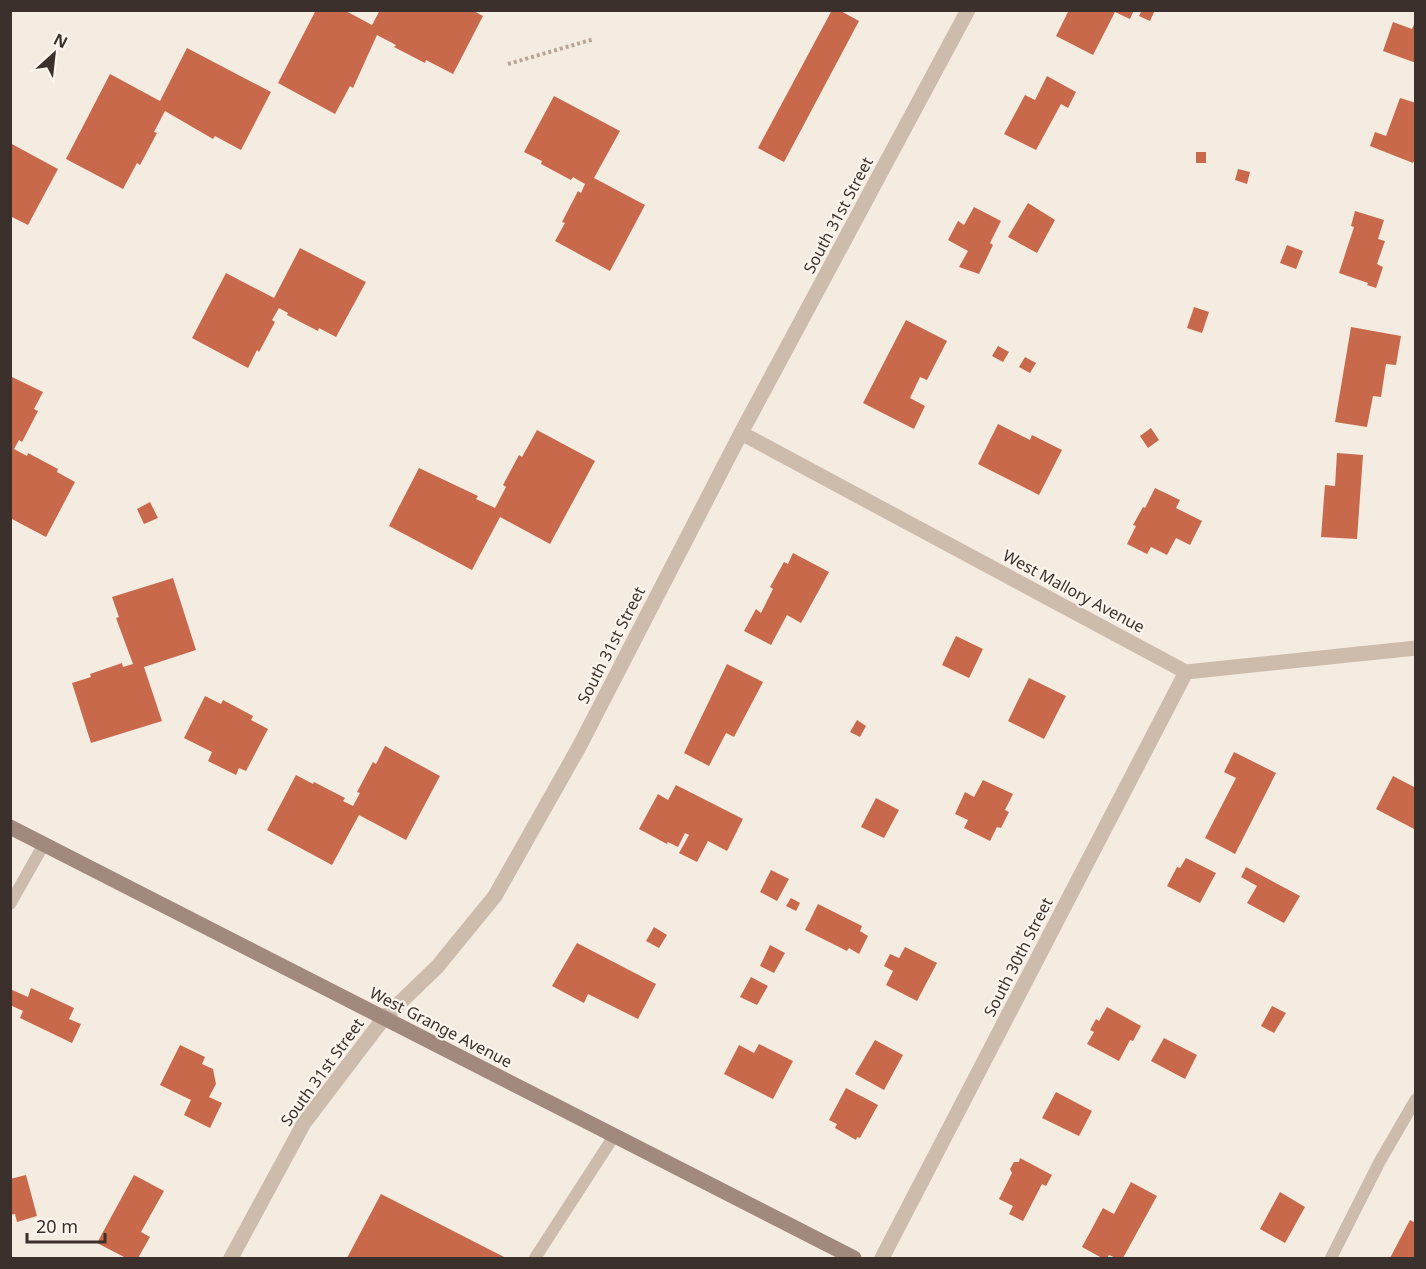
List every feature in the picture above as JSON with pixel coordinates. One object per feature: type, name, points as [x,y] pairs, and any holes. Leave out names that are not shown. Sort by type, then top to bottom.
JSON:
[{"type":"street","name":"South 31st Street","points":[[231,1258],[304,1123],[384,1018],[437,967],[495,896],[579,747],[741,433],[968,10]]},
{"type":"street","name":"West Mallory Avenue","points":[[741,433],[1186,672]]},
{"type":"street","points":[[1186,672],[1416,648]]},
{"type":"street","name":"South 30th Street","points":[[882,1258],[1186,672]]},
{"type":"street","name":"West Grange Avenue","points":[[10,827],[854,1258]]},
{"type":"lane","points":[[10,904],[44,844]]},
{"type":"lane","points":[[1331,1258],[1380,1161],[1416,1099]]},
{"type":"lane","points":[[535,1258],[614,1136]]},
{"type":"path","points":[[508,64],[594,39]]},
{"type":"building","points":[[316,10],[344,10],[372,25],[380,10],[472,10],[483,16],[453,74],[426,60],[425,63],[377,35],[353,88],[350,86],[335,114],[278,83]]},
{"type":"building","points":[[832,10],[839,10],[859,21],[784,162],[758,148]]},
{"type":"building","points":[[1069,10],[1134,10],[1130,19],[1115,12],[1093,55],[1056,36]]},
{"type":"building","points":[[1142,10],[1155,10],[1150,21],[1139,16]]},
{"type":"building","points":[[1416,20],[1416,63],[1383,51],[1393,22],[1412,29]]},
{"type":"building","points":[[187,48],[271,92],[241,150],[215,136],[213,139],[165,111],[154,132],[157,133],[140,165],[137,163],[123,189],[66,159],[110,74],[160,101]]},
{"type":"building","points":[[1047,76],[1076,92],[1068,108],[1061,104],[1036,150],[1004,134],[1025,95],[1035,100]]},
{"type":"building","points":[[554,96],[620,131],[594,178],[645,205],[610,271],[555,241],[578,191],[581,193],[585,184],[573,177],[571,180],[524,152]]},
{"type":"building","points":[[1400,98],[1416,103],[1416,157],[1413,163],[1370,146],[1375,132],[1386,136]]},
{"type":"building","points":[[10,143],[58,169],[28,225],[10,216]]},
{"type":"building","points":[[1196,152],[1206,152],[1206,163],[1196,163]]},
{"type":"building","points":[[1238,169],[1250,172],[1247,184],[1235,180]]},
{"type":"building","points":[[1028,203],[1055,220],[1037,253],[1008,237]]},
{"type":"building","points":[[974,207],[1001,221],[990,243],[993,245],[979,274],[959,267],[968,251],[948,240],[958,221],[964,225]]},
{"type":"building","points":[[1355,211],[1384,220],[1378,239],[1385,241],[1377,264],[1383,267],[1376,288],[1339,273],[1354,227],[1351,226]]},
{"type":"building","points":[[1287,245],[1303,251],[1296,269],[1280,263]]},
{"type":"building","points":[[300,248],[366,282],[336,337],[319,328],[318,331],[287,315],[288,313],[279,308],[272,320],[275,322],[248,368],[192,338],[226,273],[274,298]]},
{"type":"building","points":[[1194,307],[1209,312],[1202,333],[1187,328]]},
{"type":"building","points":[[906,320],[947,341],[927,380],[920,377],[910,398],[925,406],[914,429],[863,403]]},
{"type":"building","points":[[1351,327],[1401,336],[1396,365],[1386,364],[1381,397],[1373,396],[1367,427],[1335,422]]},
{"type":"building","points":[[998,346],[1009,352],[1003,362],[992,356]]},
{"type":"building","points":[[1025,357],[1036,363],[1030,373],[1019,367]]},
{"type":"building","points":[[10,376],[43,392],[34,409],[38,411],[22,442],[19,440],[14,449],[27,456],[28,453],[58,469],[57,472],[75,482],[46,537],[10,518]]},
{"type":"building","points":[[998,424],[1030,440],[1032,435],[1062,450],[1039,495],[978,464]]},
{"type":"building","points":[[1151,428],[1159,440],[1148,448],[1140,436]]},
{"type":"building","points":[[537,430],[595,461],[550,544],[500,517],[472,570],[389,526],[419,468],[478,496],[476,499],[495,508],[506,487],[503,485],[519,455],[522,457]]},
{"type":"building","points":[[1337,453],[1363,455],[1357,539],[1321,537],[1325,485],[1335,486]]},
{"type":"building","points":[[1155,488],[1180,500],[1176,508],[1202,521],[1190,545],[1176,538],[1167,555],[1151,547],[1147,554],[1127,544],[1136,526],[1133,525]]},
{"type":"building","points":[[150,502],[158,518],[144,524],[137,509]]},
{"type":"building","points":[[793,553],[829,572],[801,623],[787,615],[771,645],[744,631],[756,609],[761,613],[773,589],[770,587],[784,562],[788,564]]},
{"type":"building","points":[[173,578],[196,650],[144,667],[162,721],[91,743],[72,683],[122,663],[123,667],[133,664],[116,618],[119,617],[112,597]]},
{"type":"building","points":[[956,636],[983,649],[969,678],[942,665]]},
{"type":"building","points":[[727,664],[763,682],[734,737],[726,733],[709,766],[684,753]]},
{"type":"building","points":[[1029,678],[1066,696],[1044,739],[1008,721]]},
{"type":"building","points":[[205,696],[221,704],[223,700],[253,716],[251,720],[268,729],[246,771],[239,768],[236,775],[208,761],[212,752],[184,738]]},
{"type":"building","points":[[857,720],[866,726],[860,737],[850,732]]},
{"type":"building","points":[[385,746],[440,776],[406,840],[359,815],[332,865],[267,830],[296,775],[345,798],[343,801],[353,806],[360,793],[357,792],[373,762],[376,764]]},
{"type":"building","points":[[1234,752],[1276,773],[1235,854],[1205,838],[1236,778],[1224,772]]},
{"type":"building","points":[[1393,776],[1416,788],[1416,830],[1376,809]]},
{"type":"building","points":[[983,780],[1013,794],[1005,810],[1009,812],[1001,828],[997,827],[990,841],[964,828],[968,820],[955,814],[965,792],[974,797]]},
{"type":"building","points":[[676,785],[743,819],[727,851],[708,841],[697,862],[679,853],[689,835],[685,833],[678,847],[668,842],[667,844],[639,829],[658,794],[668,800]]},
{"type":"building","points":[[876,798],[899,810],[884,838],[861,827]]},
{"type":"building","points":[[1186,858],[1216,873],[1200,903],[1167,886],[1177,867],[1180,868]]},
{"type":"building","points":[[1246,867],[1300,896],[1284,923],[1247,903],[1257,886],[1241,877]]},
{"type":"building","points":[[771,870],[789,879],[777,901],[760,892]]},
{"type":"building","points":[[791,898],[800,903],[796,911],[786,906]]},
{"type":"building","points":[[818,904],[862,926],[860,931],[868,936],[859,954],[849,948],[847,951],[805,930]]},
{"type":"building","points":[[654,927],[667,935],[659,948],[646,941]]},
{"type":"building","points":[[577,943],[656,984],[638,1019],[588,994],[584,1003],[552,986]]},
{"type":"building","points":[[770,945],[785,953],[774,973],[760,966]]},
{"type":"building","points":[[905,947],[937,963],[917,1001],[886,985],[893,971],[884,966],[890,954],[899,958]]},
{"type":"building","points":[[751,977],[768,986],[757,1005],[740,997]]},
{"type":"building","points":[[31,988],[74,1008],[69,1019],[81,1024],[72,1043],[20,1018],[23,1011],[10,1005],[10,989],[28,997]]},
{"type":"building","points":[[1272,1006],[1286,1013],[1274,1033],[1261,1026]]},
{"type":"building","points":[[1107,1007],[1141,1026],[1133,1041],[1130,1040],[1119,1061],[1087,1044],[1094,1032],[1090,1030],[1096,1019],[1099,1021]]},
{"type":"building","points":[[1164,1038],[1197,1055],[1185,1079],[1151,1061]]},
{"type":"building","points":[[875,1040],[903,1055],[884,1090],[855,1074]]},
{"type":"building","points":[[759,1044],[793,1061],[773,1099],[724,1074],[739,1045],[754,1053]]},
{"type":"building","points":[[180,1045],[205,1057],[202,1064],[213,1069],[216,1084],[209,1097],[222,1103],[210,1128],[184,1115],[191,1100],[160,1085]]},
{"type":"building","points":[[846,1088],[878,1105],[860,1138],[857,1137],[856,1140],[835,1128],[837,1124],[829,1120]]},
{"type":"building","points":[[1056,1092],[1092,1111],[1079,1136],[1042,1118]]},
{"type":"building","points":[[1020,1158],[1052,1175],[1046,1186],[1042,1184],[1023,1221],[1009,1214],[1013,1206],[999,1199],[1012,1173],[1010,1169],[1014,1162],[1019,1162]]},
{"type":"building","points":[[26,1175],[37,1216],[17,1222],[15,1214],[10,1215],[10,1179]]},
{"type":"building","points":[[134,1175],[164,1191],[141,1232],[150,1237],[138,1258],[126,1258],[97,1243]]},
{"type":"building","points":[[1131,1182],[1157,1196],[1123,1258],[1109,1255],[1107,1258],[1102,1258],[1082,1247],[1103,1208],[1114,1214]]},
{"type":"building","points":[[1280,1192],[1305,1207],[1285,1243],[1260,1229]]},
{"type":"building","points":[[381,1194],[506,1258],[347,1258]]},
{"type":"building","points":[[1410,1220],[1416,1223],[1416,1258],[1390,1258]]}]
